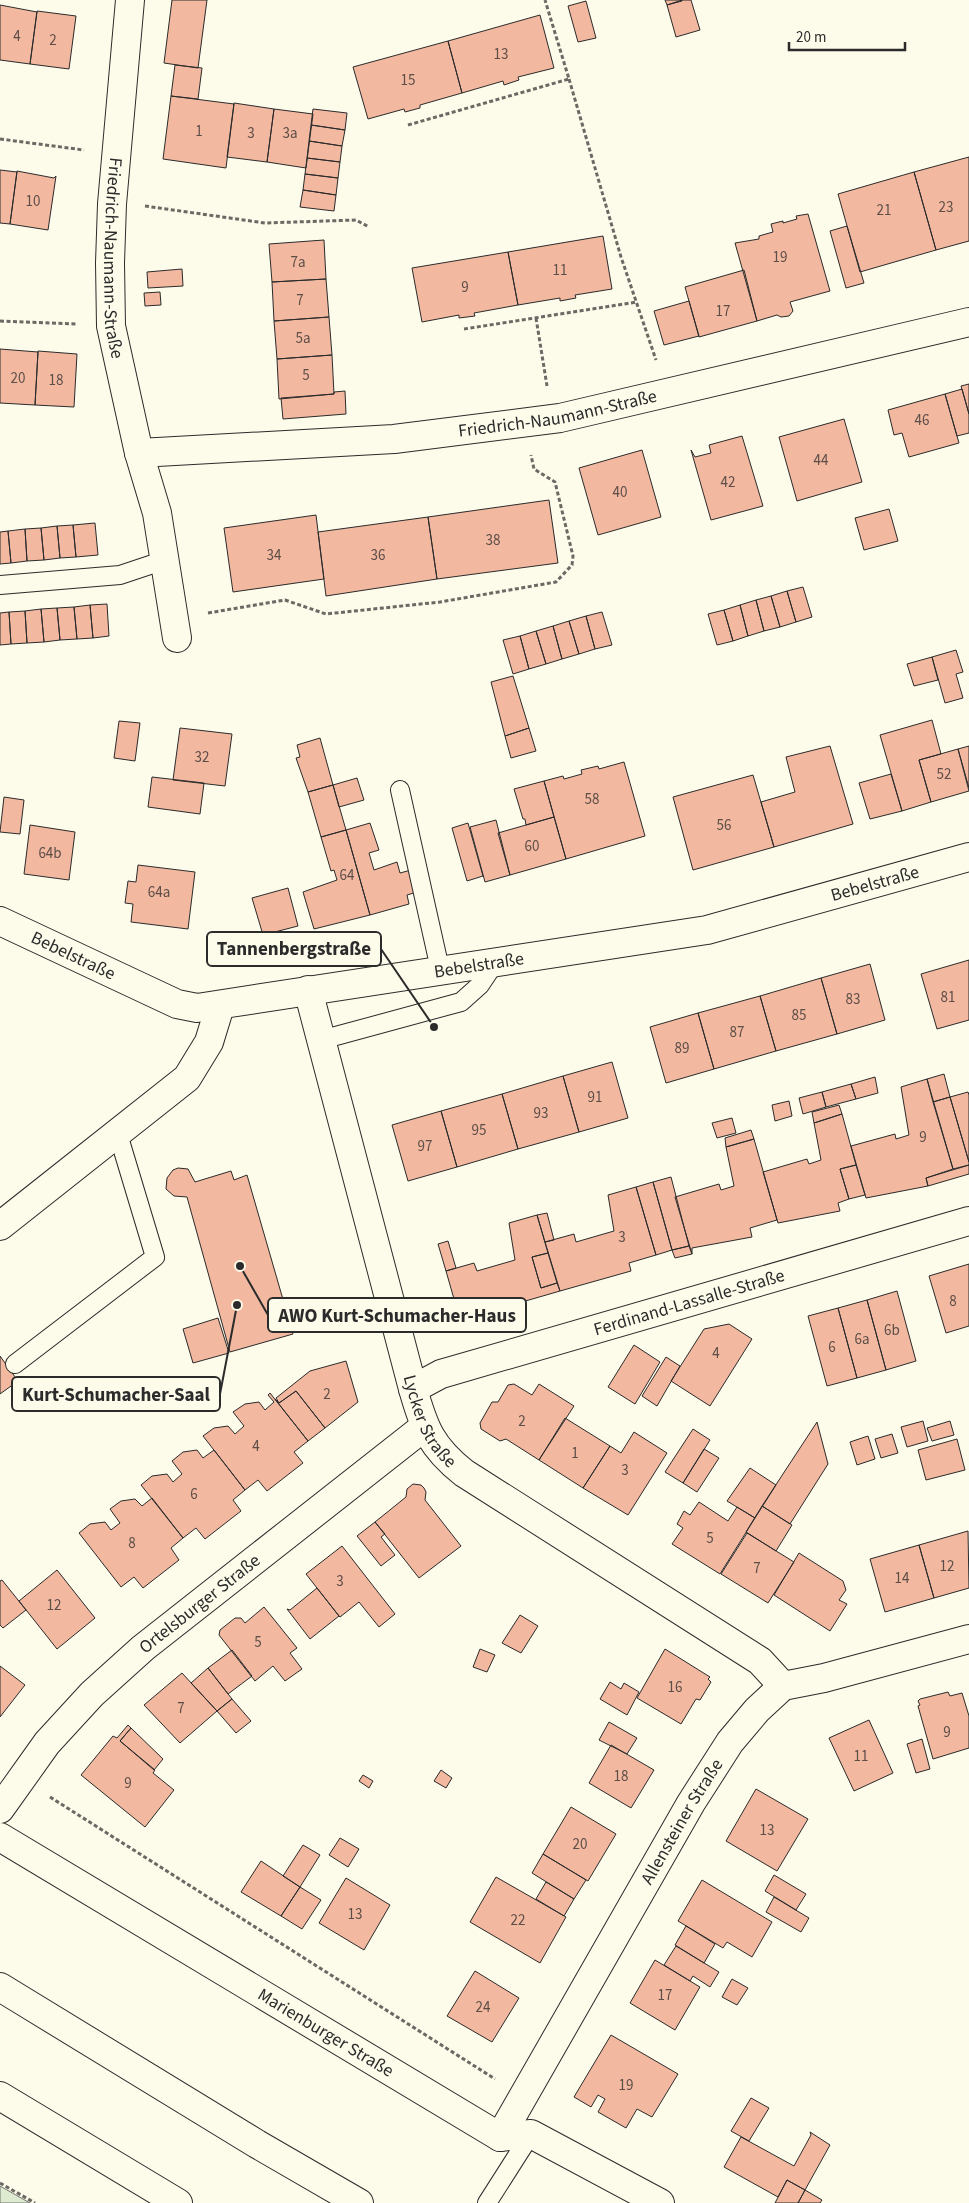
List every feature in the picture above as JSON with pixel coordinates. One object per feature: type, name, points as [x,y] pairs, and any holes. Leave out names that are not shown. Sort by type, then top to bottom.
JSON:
[{"type":"main road","name":"Friedrich-Naumann-Straße","points":[[130,0],[112,204],[111,326],[139,453],[157,513],[176,628]]},
{"type":"main road","name":"Friedrich-Naumann-Straße","points":[[139,453],[394,439],[553,419],[969,322]]},
{"type":"main road","name":"Bebelstraße","points":[[0,921],[177,1004],[197,1008],[220,1006],[440,969],[707,930],[969,858]]},
{"type":"main road","name":"Lycker Straße","points":[[308,990],[424,1427],[449,1461],[464,1473],[760,1661],[783,1686]]},
{"type":"main road","points":[[0,1226],[187,1078],[209,1042],[220,1006]]},
{"type":"main road","name":"Ferdinand-Lassalle-Straße","points":[[413,1390],[441,1374],[969,1222]]},
{"type":"main road","name":"Ortelsburger Straße","points":[[0,1809],[53,1736],[92,1694],[143,1648],[424,1427]]},
{"type":"main road","points":[[783,1686],[824,1678],[969,1639]]},
{"type":"main road","name":"Allensteiner Straße","points":[[500,2137],[691,1803],[730,1742],[757,1710],[783,1686]]},
{"type":"main road","name":"Marienburger Straße","points":[[0,1837],[500,2137]]},
{"type":"main road","points":[[0,1987],[257,2144],[359,2203]]},
{"type":"main road","points":[[0,2096],[178,2203]]},
{"type":"main road","points":[[500,2137],[531,2134],[660,2203]]},
{"type":"lane","points":[[0,585],[120,575],[166,560]]},
{"type":"lane","points":[[400,790],[440,969]]},
{"type":"lane","points":[[321,1040],[461,1002],[480,985],[496,961]]},
{"type":"lane","points":[[15,1364],[155,1257],[118,1134]]},
{"type":"lane","points":[[487,2203],[531,2134]]},
{"type":"path","points":[[545,0],[621,258],[653,348],[663,394]]},
{"type":"path","points":[[408,125],[569,79]]},
{"type":"path","points":[[0,139],[116,155]]},
{"type":"path","points":[[112,204],[265,223],[356,220],[369,226]]},
{"type":"path","points":[[464,330],[637,302]]},
{"type":"path","points":[[536,318],[553,419]]},
{"type":"path","points":[[0,321],[111,326]]},
{"type":"path","points":[[176,628],[285,600],[326,614],[440,602],[556,582],[572,565],[573,556],[555,482],[534,468],[524,423]]},
{"type":"path","points":[[21,1779],[524,2096]]},
{"type":"path","points":[[0,2183],[35,2203]]},
{"type":"green space","points":[[0,2186],[30,2203],[0,2203]]},
{"type":"building","points":[[172,0],[207,0],[198,68],[164,63]]},
{"type":"building","points":[[665,0],[682,0],[682,1],[667,5]]},
{"type":"building","points":[[682,0],[691,0],[700,30],[676,37],[667,5]]},
{"type":"building","points":[[586,1],[596,38],[578,42],[568,6]]},
{"type":"building","points":[[0,5],[37,12],[30,64],[0,60]]},
{"type":"building","points":[[37,11],[76,16],[69,69],[30,64]]},
{"type":"building","points":[[540,15],[554,68],[518,77],[519,80],[504,85],[503,81],[462,93],[448,41]]},
{"type":"building","points":[[448,41],[462,93],[420,105],[420,108],[405,112],[404,109],[368,119],[353,67]]},
{"type":"building","points":[[175,65],[202,68],[198,99],[171,96]]},
{"type":"building","points":[[171,96],[234,104],[226,168],[163,159]]},
{"type":"building","points":[[234,103],[274,109],[267,162],[227,157]]},
{"type":"building","points":[[274,109],[313,114],[306,168],[267,162]]},
{"type":"building","points":[[313,109],[347,113],[345,130],[311,125]]},
{"type":"building","points":[[311,125],[345,130],[342,146],[309,141]]},
{"type":"building","points":[[309,141],[342,146],[340,162],[307,158]]},
{"type":"building","points":[[969,157],[969,241],[936,250],[914,172]]},
{"type":"building","points":[[307,158],[340,162],[338,178],[305,174]]},
{"type":"building","points":[[0,170],[17,172],[10,224],[0,223]]},
{"type":"building","points":[[17,171],[54,178],[56,176],[48,230],[10,224]]},
{"type":"building","points":[[914,172],[936,250],[860,272],[838,194]]},
{"type":"building","points":[[305,174],[338,178],[336,195],[303,190]]},
{"type":"building","points":[[303,190],[336,195],[334,211],[300,207]]},
{"type":"building","points":[[808,214],[830,291],[790,302],[793,311],[789,316],[781,317],[777,315],[757,321],[735,243],[759,239],[759,236],[773,232],[771,224],[783,221],[783,223],[797,219],[796,216]]},
{"type":"building","points":[[847,226],[864,283],[846,288],[830,231]]},
{"type":"building","points":[[603,236],[612,289],[575,295],[576,298],[560,301],[560,298],[518,305],[508,252]]},
{"type":"building","points":[[324,240],[326,279],[272,282],[269,244]]},
{"type":"building","points":[[508,252],[518,305],[474,313],[475,316],[459,318],[459,315],[422,322],[412,268]]},
{"type":"building","points":[[182,269],[183,286],[148,288],[147,272]]},
{"type":"building","points":[[744,270],[757,321],[699,337],[685,287]]},
{"type":"building","points":[[326,279],[329,317],[274,321],[272,282]]},
{"type":"building","points":[[160,292],[161,305],[145,306],[144,293]]},
{"type":"building","points":[[689,301],[699,336],[664,345],[654,311]]},
{"type":"building","points":[[329,317],[332,355],[277,359],[274,321]]},
{"type":"building","points":[[0,349],[38,352],[35,405],[0,403]]},
{"type":"building","points":[[38,351],[77,354],[74,407],[35,405]]},
{"type":"building","points":[[332,355],[334,394],[279,399],[277,359]]},
{"type":"building","points":[[969,384],[969,414],[961,386]]},
{"type":"building","points":[[962,389],[969,414],[969,433],[957,436],[945,394]]},
{"type":"building","points":[[345,391],[346,414],[283,419],[281,398],[334,394],[334,392]]},
{"type":"building","points":[[945,394],[959,443],[909,457],[902,433],[894,435],[888,410]]},
{"type":"building","points":[[844,419],[862,482],[797,501],[779,437]]},
{"type":"building","points":[[742,436],[763,506],[711,520],[691,450],[695,457],[711,453],[709,445]]},
{"type":"building","points":[[642,450],[661,517],[598,535],[579,468]]},
{"type":"building","points":[[549,500],[558,563],[437,579],[428,517]]},
{"type":"building","points":[[889,509],[898,541],[864,550],[855,518]]},
{"type":"building","points":[[316,515],[324,579],[233,592],[224,528]]},
{"type":"building","points":[[428,517],[437,579],[326,596],[318,532]]},
{"type":"building","points":[[95,523],[98,555],[76,557],[73,525]]},
{"type":"building","points":[[73,525],[76,557],[60,558],[57,526]]},
{"type":"building","points":[[57,526],[60,558],[44,560],[41,528]]},
{"type":"building","points":[[41,528],[44,560],[27,561],[25,529]]},
{"type":"building","points":[[25,529],[27,561],[11,563],[8,531]]},
{"type":"building","points":[[8,531],[11,563],[0,564],[0,532]]},
{"type":"building","points":[[803,587],[812,617],[796,622],[787,591]]},
{"type":"building","points":[[787,591],[796,622],[780,627],[771,596]]},
{"type":"building","points":[[771,596],[780,627],[764,631],[756,600]]},
{"type":"building","points":[[756,600],[764,631],[748,636],[740,605]]},
{"type":"building","points":[[107,604],[109,636],[93,638],[90,605]]},
{"type":"building","points":[[90,605],[93,638],[77,639],[74,607]]},
{"type":"building","points":[[740,605],[748,636],[733,641],[724,610]]},
{"type":"building","points":[[74,607],[77,639],[60,640],[57,608]]},
{"type":"building","points":[[57,608],[60,640],[44,642],[41,609]]},
{"type":"building","points":[[41,609],[44,642],[27,643],[25,611]]},
{"type":"building","points":[[724,610],[733,641],[717,645],[708,614]]},
{"type":"building","points":[[25,611],[27,643],[11,644],[9,612]]},
{"type":"building","points":[[9,612],[11,644],[0,645],[0,613]]},
{"type":"building","points":[[602,612],[612,645],[595,649],[586,616]]},
{"type":"building","points":[[586,616],[595,649],[579,654],[569,621]]},
{"type":"building","points":[[569,621],[579,654],[562,659],[553,626]]},
{"type":"building","points":[[553,626],[562,659],[546,664],[536,631]]},
{"type":"building","points":[[536,631],[546,664],[529,669],[520,636]]},
{"type":"building","points":[[520,636],[529,669],[513,674],[503,640]]},
{"type":"building","points":[[956,650],[963,672],[956,674],[963,698],[945,703],[932,657]]},
{"type":"building","points":[[932,657],[938,680],[914,686],[907,664]]},
{"type":"building","points":[[513,676],[529,728],[505,736],[491,682]]},
{"type":"building","points":[[932,720],[941,754],[919,760],[931,802],[902,811],[880,735]]},
{"type":"building","points":[[119,721],[140,723],[135,761],[114,758]]},
{"type":"building","points":[[180,728],[232,734],[225,786],[173,780]]},
{"type":"building","points":[[529,728],[536,751],[511,758],[505,736]]},
{"type":"building","points":[[320,738],[333,785],[308,792],[296,758],[300,757],[297,745]]},
{"type":"building","points":[[830,746],[853,824],[774,847],[761,802],[795,792],[786,757]]},
{"type":"building","points":[[969,746],[969,788],[958,749]]},
{"type":"building","points":[[958,749],[969,791],[931,802],[919,760]]},
{"type":"building","points":[[624,762],[645,836],[566,859],[544,781],[563,776],[564,779],[582,774],[581,770],[598,766],[599,769]]},
{"type":"building","points":[[891,774],[902,811],[870,819],[859,783]]},
{"type":"building","points":[[753,775],[774,847],[693,870],[673,797]]},
{"type":"building","points":[[152,777],[204,783],[200,814],[148,807]]},
{"type":"building","points":[[357,778],[364,800],[339,807],[333,785]]},
{"type":"building","points":[[544,781],[554,817],[526,825],[514,789]]},
{"type":"building","points":[[333,785],[346,830],[321,837],[308,792]]},
{"type":"building","points":[[4,797],[24,800],[20,834],[0,832]]},
{"type":"building","points":[[554,817],[566,859],[510,875],[498,833]]},
{"type":"building","points":[[496,820],[510,875],[485,882],[470,827]]},
{"type":"building","points":[[370,823],[379,850],[369,853],[374,870],[397,862],[400,873],[411,870],[417,892],[407,895],[409,904],[370,915],[346,830]]},
{"type":"building","points":[[468,823],[483,876],[467,881],[452,828]]},
{"type":"building","points":[[30,825],[75,832],[69,880],[24,874]]},
{"type":"building","points":[[346,830],[370,915],[314,929],[303,892],[337,880],[334,870],[331,871],[321,837]]},
{"type":"building","points":[[138,865],[195,872],[188,929],[131,922],[133,904],[125,903],[128,881],[136,882]]},
{"type":"building","points":[[288,888],[298,926],[263,935],[252,898]]},
{"type":"building","points":[[969,960],[969,1020],[937,1029],[921,974]]},
{"type":"building","points":[[870,964],[885,1020],[837,1034],[821,978]]},
{"type":"building","points":[[821,978],[837,1034],[776,1051],[760,996]]},
{"type":"building","points":[[760,996],[776,1051],[714,1069],[698,1013]]},
{"type":"building","points":[[698,1013],[714,1069],[666,1083],[650,1027]]},
{"type":"building","points":[[612,1062],[628,1118],[579,1132],[563,1076]]},
{"type":"building","points":[[944,1074],[950,1097],[933,1102],[927,1079]]},
{"type":"building","points":[[563,1076],[579,1132],[518,1149],[502,1094]]},
{"type":"building","points":[[875,1077],[878,1093],[856,1099],[851,1084]]},
{"type":"building","points":[[927,1079],[953,1169],[926,1178],[928,1186],[866,1198],[851,1146],[895,1134],[896,1139],[909,1135],[901,1087]]},
{"type":"building","points":[[851,1084],[856,1099],[826,1107],[822,1092]]},
{"type":"building","points":[[822,1092],[826,1107],[803,1114],[799,1098]]},
{"type":"building","points":[[968,1092],[969,1095],[969,1162],[950,1097]]},
{"type":"building","points":[[502,1094],[518,1149],[457,1167],[441,1111]]},
{"type":"building","points":[[950,1097],[969,1162],[969,1165],[953,1169],[933,1102]]},
{"type":"building","points":[[789,1101],[792,1116],[775,1121],[772,1105]]},
{"type":"building","points":[[839,1105],[842,1114],[814,1123],[812,1112]]},
{"type":"building","points":[[441,1111],[457,1167],[408,1181],[392,1125]]},
{"type":"building","points":[[842,1114],[856,1165],[840,1169],[849,1199],[838,1203],[840,1211],[778,1223],[763,1172],[807,1159],[809,1164],[821,1160],[814,1123]]},
{"type":"building","points":[[732,1118],[736,1133],[717,1138],[712,1123]]},
{"type":"building","points":[[751,1130],[754,1139],[726,1147],[725,1138]]},
{"type":"building","points":[[754,1139],[777,1220],[750,1228],[752,1237],[692,1248],[692,1254],[675,1197],[719,1184],[721,1190],[734,1186],[726,1147]]},
{"type":"building","points":[[856,1165],[865,1195],[849,1199],[840,1169]]},
{"type":"building","points":[[969,1165],[969,1174],[928,1186],[926,1178]]},
{"type":"building","points":[[178,1168],[188,1169],[195,1182],[231,1171],[234,1180],[247,1175],[293,1334],[230,1352],[187,1197],[174,1196],[166,1189],[167,1178],[173,1170]]},
{"type":"building","points":[[671,1177],[689,1246],[672,1250],[653,1182]]},
{"type":"building","points":[[653,1182],[672,1250],[656,1255],[636,1187]]},
{"type":"building","points":[[636,1187],[656,1255],[629,1263],[631,1271],[560,1291],[545,1242],[574,1234],[576,1242],[614,1231],[608,1195]]},
{"type":"building","points":[[547,1213],[554,1240],[545,1242],[537,1215]]},
{"type":"building","points":[[537,1215],[548,1253],[532,1257],[541,1288],[557,1283],[560,1291],[460,1320],[446,1271],[474,1263],[477,1271],[515,1260],[509,1223]]},
{"type":"building","points":[[448,1241],[456,1268],[446,1271],[438,1244]]},
{"type":"building","points":[[689,1246],[692,1254],[675,1258],[672,1250]]},
{"type":"building","points":[[548,1253],[557,1283],[541,1288],[532,1257]]},
{"type":"building","points":[[969,1264],[969,1326],[946,1333],[929,1276]]},
{"type":"building","points":[[897,1291],[916,1361],[886,1370],[867,1300]]},
{"type":"building","points":[[867,1300],[886,1370],[857,1378],[838,1308]]},
{"type":"building","points":[[838,1308],[857,1378],[827,1386],[808,1316]]},
{"type":"building","points":[[218,1318],[229,1353],[193,1363],[183,1329]]},
{"type":"building","points":[[729,1324],[752,1339],[710,1406],[671,1381],[704,1329]]},
{"type":"building","points":[[634,1345],[660,1362],[635,1404],[608,1387]]},
{"type":"building","points":[[0,1356],[18,1381],[0,1394]]},
{"type":"building","points":[[666,1357],[680,1366],[657,1406],[642,1396]]},
{"type":"building","points":[[346,1361],[358,1402],[325,1428],[296,1391],[279,1403],[276,1398],[310,1371]]},
{"type":"building","points":[[514,1384],[532,1395],[539,1384],[574,1406],[539,1460],[506,1439],[500,1441],[481,1429],[480,1423],[492,1402],[498,1402],[508,1385]]},
{"type":"building","points":[[296,1391],[325,1428],[308,1441],[275,1399],[279,1403]]},
{"type":"building","points":[[270,1393],[308,1441],[294,1452],[303,1463],[267,1491],[258,1480],[245,1490],[203,1436],[214,1428],[228,1426],[235,1434],[244,1426],[233,1412],[245,1404],[259,1402],[265,1410],[274,1402],[268,1395]]},
{"type":"building","points":[[565,1418],[610,1446],[583,1488],[539,1460]]},
{"type":"building","points":[[923,1421],[928,1441],[907,1447],[901,1427]]},
{"type":"building","points":[[950,1421],[954,1435],[932,1441],[927,1428]]},
{"type":"building","points":[[817,1422],[828,1464],[790,1524],[762,1506]]},
{"type":"building","points":[[693,1429],[710,1440],[683,1483],[665,1472]]},
{"type":"building","points":[[634,1432],[667,1453],[628,1515],[583,1488],[610,1446],[621,1453]]},
{"type":"building","points":[[892,1434],[898,1453],[881,1458],[875,1439]]},
{"type":"building","points":[[868,1436],[875,1459],[857,1465],[850,1442]]},
{"type":"building","points":[[957,1439],[965,1470],[926,1480],[918,1450]]},
{"type":"building","points":[[704,1449],[719,1458],[697,1492],[683,1483]]},
{"type":"building","points":[[197,1450],[203,1458],[214,1450],[245,1490],[233,1500],[241,1511],[205,1539],[196,1528],[183,1538],[141,1485],[152,1476],[167,1474],[173,1482],[182,1474],[172,1461],[183,1452]]},
{"type":"building","points":[[750,1468],[776,1485],[755,1518],[727,1501]]},
{"type":"building","points":[[413,1484],[421,1485],[424,1488],[426,1492],[425,1500],[461,1546],[419,1578],[375,1522],[406,1497],[407,1489]]},
{"type":"building","points":[[152,1498],[183,1538],[171,1548],[179,1560],[143,1588],[134,1577],[121,1587],[79,1533],[90,1524],[105,1522],[111,1530],[120,1523],[110,1509],[121,1501],[135,1499],[142,1506]]},
{"type":"building","points":[[699,1502],[728,1521],[737,1507],[755,1518],[720,1574],[672,1544],[683,1528],[677,1524],[684,1511],[690,1515]]},
{"type":"building","points":[[762,1506],[792,1525],[776,1551],[746,1532]]},
{"type":"building","points":[[375,1522],[385,1534],[381,1537],[395,1555],[381,1566],[357,1536]]},
{"type":"building","points":[[968,1531],[969,1588],[934,1598],[919,1545]]},
{"type":"building","points":[[747,1533],[794,1562],[768,1603],[721,1574]]},
{"type":"building","points":[[919,1545],[934,1598],[885,1612],[870,1559]]},
{"type":"building","points":[[342,1546],[395,1614],[379,1627],[359,1602],[340,1617],[306,1574]]},
{"type":"building","points":[[799,1553],[843,1581],[846,1590],[839,1600],[847,1604],[830,1631],[774,1595]]},
{"type":"building","points":[[57,1570],[95,1618],[57,1649],[19,1601]]},
{"type":"building","points":[[2,1580],[26,1610],[3,1628],[0,1625],[0,1581]]},
{"type":"building","points":[[317,1588],[339,1616],[310,1639],[287,1609],[290,1610]]},
{"type":"building","points":[[264,1607],[297,1648],[290,1653],[302,1669],[285,1681],[273,1666],[255,1681],[219,1635],[220,1630],[235,1618],[241,1618],[245,1623]]},
{"type":"building","points":[[520,1615],[538,1626],[521,1653],[502,1643]]},
{"type":"building","points":[[480,1649],[495,1655],[487,1672],[473,1667]]},
{"type":"building","points":[[665,1649],[710,1677],[708,1679],[711,1682],[700,1700],[696,1699],[681,1724],[637,1698]]},
{"type":"building","points":[[232,1650],[252,1676],[228,1694],[208,1668]]},
{"type":"building","points":[[0,1666],[25,1685],[0,1717]]},
{"type":"building","points":[[208,1668],[232,1699],[217,1711],[191,1683]]},
{"type":"building","points":[[182,1673],[217,1711],[180,1743],[144,1705]]},
{"type":"building","points":[[610,1682],[621,1689],[624,1683],[639,1692],[627,1715],[600,1699]]},
{"type":"building","points":[[948,1692],[950,1696],[962,1693],[969,1716],[969,1748],[933,1759],[918,1701]]},
{"type":"building","points":[[232,1699],[251,1721],[236,1733],[217,1711]]},
{"type":"building","points":[[869,1720],[893,1773],[854,1791],[829,1738]]},
{"type":"building","points":[[609,1722],[637,1738],[627,1754],[599,1740]]},
{"type":"building","points":[[128,1725],[131,1728],[120,1741],[155,1770],[153,1773],[174,1790],[145,1827],[81,1775],[113,1736],[117,1738]]},
{"type":"building","points":[[131,1728],[163,1759],[154,1770],[120,1741]]},
{"type":"building","points":[[922,1739],[930,1769],[916,1773],[907,1744]]},
{"type":"building","points":[[611,1745],[654,1770],[631,1808],[589,1783]]},
{"type":"building","points":[[441,1770],[452,1778],[446,1788],[434,1781]]},
{"type":"building","points":[[363,1775],[373,1781],[369,1788],[359,1781]]},
{"type":"building","points":[[756,1789],[808,1819],[777,1871],[726,1841]]},
{"type":"building","points":[[571,1807],[616,1834],[588,1881],[543,1854]]},
{"type":"building","points":[[340,1838],[359,1849],[348,1867],[329,1855]]},
{"type":"building","points":[[303,1845],[320,1855],[300,1887],[283,1876]]},
{"type":"building","points":[[543,1854],[586,1880],[574,1899],[532,1873]]},
{"type":"building","points":[[261,1861],[300,1887],[281,1916],[241,1892]]},
{"type":"building","points":[[774,1875],[806,1894],[796,1910],[765,1891]]},
{"type":"building","points":[[496,1877],[566,1917],[540,1963],[470,1922]]},
{"type":"building","points":[[346,1878],[390,1905],[364,1950],[319,1923]]},
{"type":"building","points":[[702,1880],[772,1922],[752,1957],[727,1942],[723,1948],[678,1921]]},
{"type":"building","points":[[546,1882],[574,1899],[564,1916],[536,1899]]},
{"type":"building","points":[[300,1887],[321,1900],[302,1929],[281,1916]]},
{"type":"building","points":[[774,1897],[809,1918],[801,1932],[766,1912]]},
{"type":"building","points":[[686,1926],[715,1944],[704,1963],[675,1945]]},
{"type":"building","points":[[676,1946],[719,1972],[710,1987],[693,1976],[690,1981],[664,1965]]},
{"type":"building","points":[[655,1960],[700,1987],[675,2030],[630,2003]]},
{"type":"building","points":[[475,1971],[519,1998],[492,2042],[447,2016]]},
{"type":"building","points":[[732,1979],[748,1988],[737,2005],[722,1997]]},
{"type":"building","points":[[611,2035],[678,2074],[652,2117],[637,2109],[626,2128],[598,2112],[605,2099],[598,2095],[591,2107],[574,2097]]},
{"type":"building","points":[[751,2098],[769,2108],[749,2141],[731,2131]]},
{"type":"building","points":[[810,2132],[830,2145],[805,2190],[787,2180],[778,2197],[724,2167],[741,2137],[794,2166],[811,2135]]},
{"type":"building","points":[[787,2180],[805,2190],[798,2203],[775,2203]]},
{"type":"building","points":[[805,2190],[822,2200],[820,2203],[798,2203]]},
{"type":"place","name":"Tannenbergstraße","points":[[434,1027]]},
{"type":"place","name":"AWO Kurt-Schumacher-Haus","points":[[240,1266]]},
{"type":"place","name":"Kurt-Schumacher-Saal","points":[[237,1305]]}]
